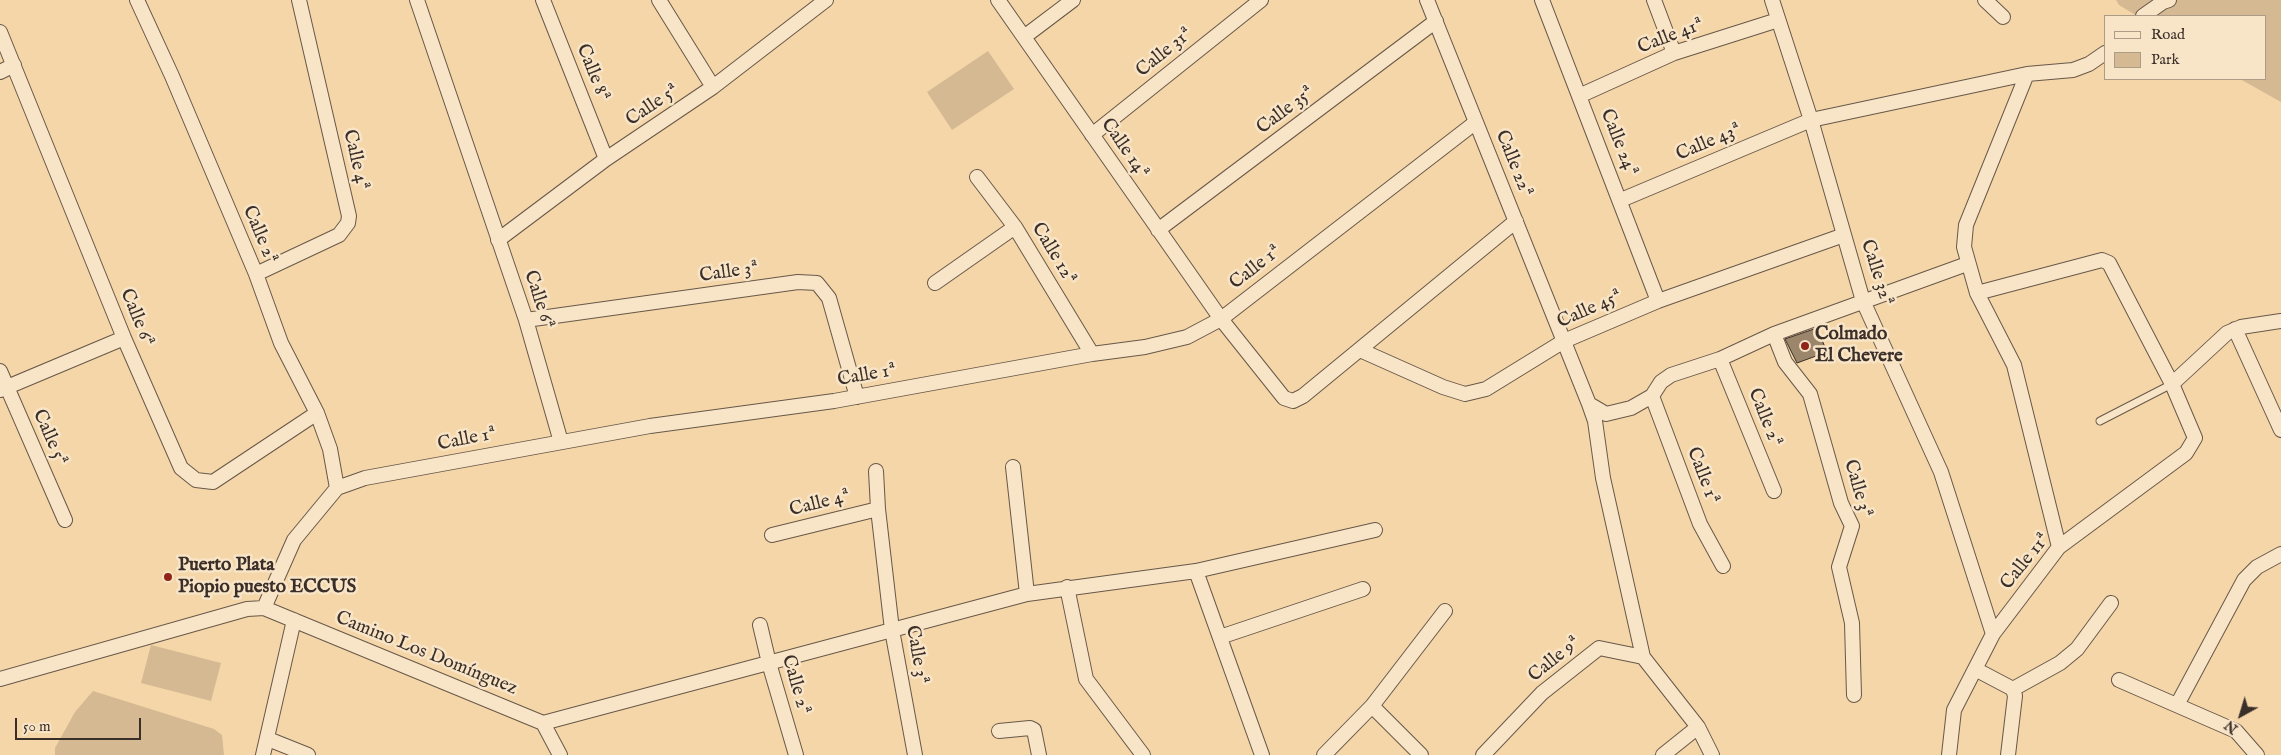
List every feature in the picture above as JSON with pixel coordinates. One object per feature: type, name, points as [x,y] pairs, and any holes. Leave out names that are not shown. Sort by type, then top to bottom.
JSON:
[{"type":"street","name":"Calle 2ª","points":[[137,0],[172,76],[256,274],[281,343],[317,413],[330,449],[337,488]]},
{"type":"street","name":"Calle 4ª","points":[[256,274],[339,235],[348,223],[349,216],[299,0]]},
{"type":"street","name":"Calle 6ª","points":[[417,0],[526,320],[561,442]]},
{"type":"street","name":"Calle 8ª","points":[[543,0],[606,159]]},
{"type":"street","points":[[659,0],[713,87]]},
{"type":"street","name":"Calle 14ª","points":[[998,0],[1221,319],[1284,398],[1293,401],[1303,396],[1360,350]]},
{"type":"street","points":[[1024,37],[1073,0]]},
{"type":"street","name":"Calle 31ª","points":[[1092,135],[1261,0]]},
{"type":"street","name":"Calle 22ª","points":[[1427,0],[1590,404],[1595,421],[1602,478],[1643,657]]},
{"type":"street","name":"Calle 24ª","points":[[1542,0],[1658,301]]},
{"type":"street","points":[[1654,0],[1674,53]]},
{"type":"street","name":"Calle 32ª","points":[[1772,0],[1811,120],[1863,300],[1941,472],[1993,634]]},
{"type":"street","points":[[1985,0],[2003,17]]},
{"type":"street","points":[[2144,15],[2162,2],[2169,0]]},
{"type":"street","name":"Calle 5ª","points":[[498,240],[606,159],[713,87],[817,3]]},
{"type":"street","name":"Calle 41ª","points":[[1579,96],[1674,53],[1778,20]]},
{"type":"street","name":"Calle 35ª","points":[[1158,230],[1436,21]]},
{"type":"street","name":"Calle 6ª","points":[[0,32],[124,338],[181,468],[196,480],[214,482],[317,413]]},
{"type":"street","name":"Calle 43ª","points":[[1620,200],[1811,120],[2027,74],[2073,70],[2090,64],[2104,54]]},
{"type":"street","points":[[0,72],[14,65]]},
{"type":"street","points":[[2027,74],[1966,225],[1964,247],[1967,264],[1977,293],[2014,366],[2060,547]]},
{"type":"street","name":"Calle 1ª","points":[[337,488],[365,478],[650,426],[858,397],[1092,354],[1145,348],[1187,338],[1221,319],[1476,122]]},
{"type":"street","name":"Calle 12ª","points":[[977,176],[1015,227],[1092,354]]},
{"type":"street","points":[[1360,350],[1516,221]]},
{"type":"street","points":[[934,283],[1015,227]]},
{"type":"street","name":"Calle 45ª","points":[[1360,350],[1442,387],[1465,394],[1486,389],[1564,341],[1658,301],[1844,235]]},
{"type":"street","points":[[1977,293],[2102,260],[2109,263],[2172,384],[2227,332],[2281,320]]},
{"type":"street","points":[[1590,404],[1606,414],[1631,408],[1652,396],[1661,382],[1671,375],[1720,359],[1774,334],[1863,300],[1967,264]]},
{"type":"street","name":"Calle 3ª","points":[[526,320],[798,282],[817,283],[829,298],[858,397]]},
{"type":"street","points":[[2235,329],[2281,430]]},
{"type":"street","name":"Calle 3ª","points":[[1774,334],[1785,362],[1810,394],[1841,503],[1852,526],[1839,567],[1852,623],[1854,695]]},
{"type":"street","points":[[3,388],[124,338]]},
{"type":"street","name":"Calle 2ª","points":[[1720,359],[1774,491]]},
{"type":"street","name":"Calle 5ª","points":[[0,371],[3,388],[65,520]]},
{"type":"street","name":"Calle 11ª","points":[[1949,755],[1954,710],[1993,634],[2060,547],[2186,453],[2195,438],[2172,384]]},
{"type":"street","name":"Calle 1ª","points":[[1652,396],[1700,524],[1723,566]]},
{"type":"street","points":[[1013,467],[1027,594]]},
{"type":"street","name":"Calle 3ª","points":[[876,471],[878,509],[892,630],[915,755]]},
{"type":"street","points":[[264,608],[294,540],[337,488]]},
{"type":"street","name":"Calle 4ª","points":[[772,535],[878,509]]},
{"type":"street","points":[[560,755],[544,723],[1027,594],[1067,587],[1196,571],[1375,530]]},
{"type":"street","points":[[2177,705],[2244,580],[2256,566],[2281,554]]},
{"type":"street","points":[[1196,571],[1262,755]]},
{"type":"street","points":[[1067,587],[1086,679],[1143,755]]},
{"type":"street","points":[[1220,637],[1363,589]]},
{"type":"street","points":[[2013,689],[2060,663],[2077,649],[2111,603]]},
{"type":"street","name":"Camino Los Domínguez","points":[[0,679],[247,609],[264,608],[544,723]]},
{"type":"street","points":[[1324,755],[1372,706],[1445,611]]},
{"type":"street","points":[[263,755],[268,740],[294,620]]},
{"type":"street","name":"Calle 2ª","points":[[760,625],[796,755]]},
{"type":"street","name":"Calle 9ª","points":[[1482,755],[1542,693],[1599,648],[1643,657]]},
{"type":"street","points":[[1643,657],[1698,727],[1712,755]]},
{"type":"street","points":[[1975,669],[2013,689],[2015,696],[2008,755]]},
{"type":"street","points":[[2119,680],[2236,731],[2257,755]]},
{"type":"street","points":[[1372,706],[1421,755]]},
{"type":"street","points":[[1663,755],[1698,727]]},
{"type":"street","points":[[999,731],[1030,728],[1034,730],[1039,755]]},
{"type":"street","points":[[268,740],[308,755]]},
{"type":"lane","points":[[2100,421],[2172,384]]},
{"type":"green space","points":[[2116,0],[2281,0],[2281,102],[2242,80],[2266,80],[2266,15],[2135,15],[2119,5]]},
{"type":"green space","points":[[988,51],[1014,89],[952,130],[927,92]]},
{"type":"green space","points":[[151,645],[221,663],[211,701],[141,683]]},
{"type":"green space","points":[[93,691],[214,729],[222,735],[224,755],[55,755],[55,748],[75,712]]},
{"type":"building","name":"Colmado El Chevere","points":[[1817,328],[1827,352],[1797,363],[1785,339]]},
{"type":"place","name":"Colmado El Chevere","points":[[1805,346]]},
{"type":"place","name":"Puerto Plata Piopio puesto ECCUS","points":[[168,577]]}]
